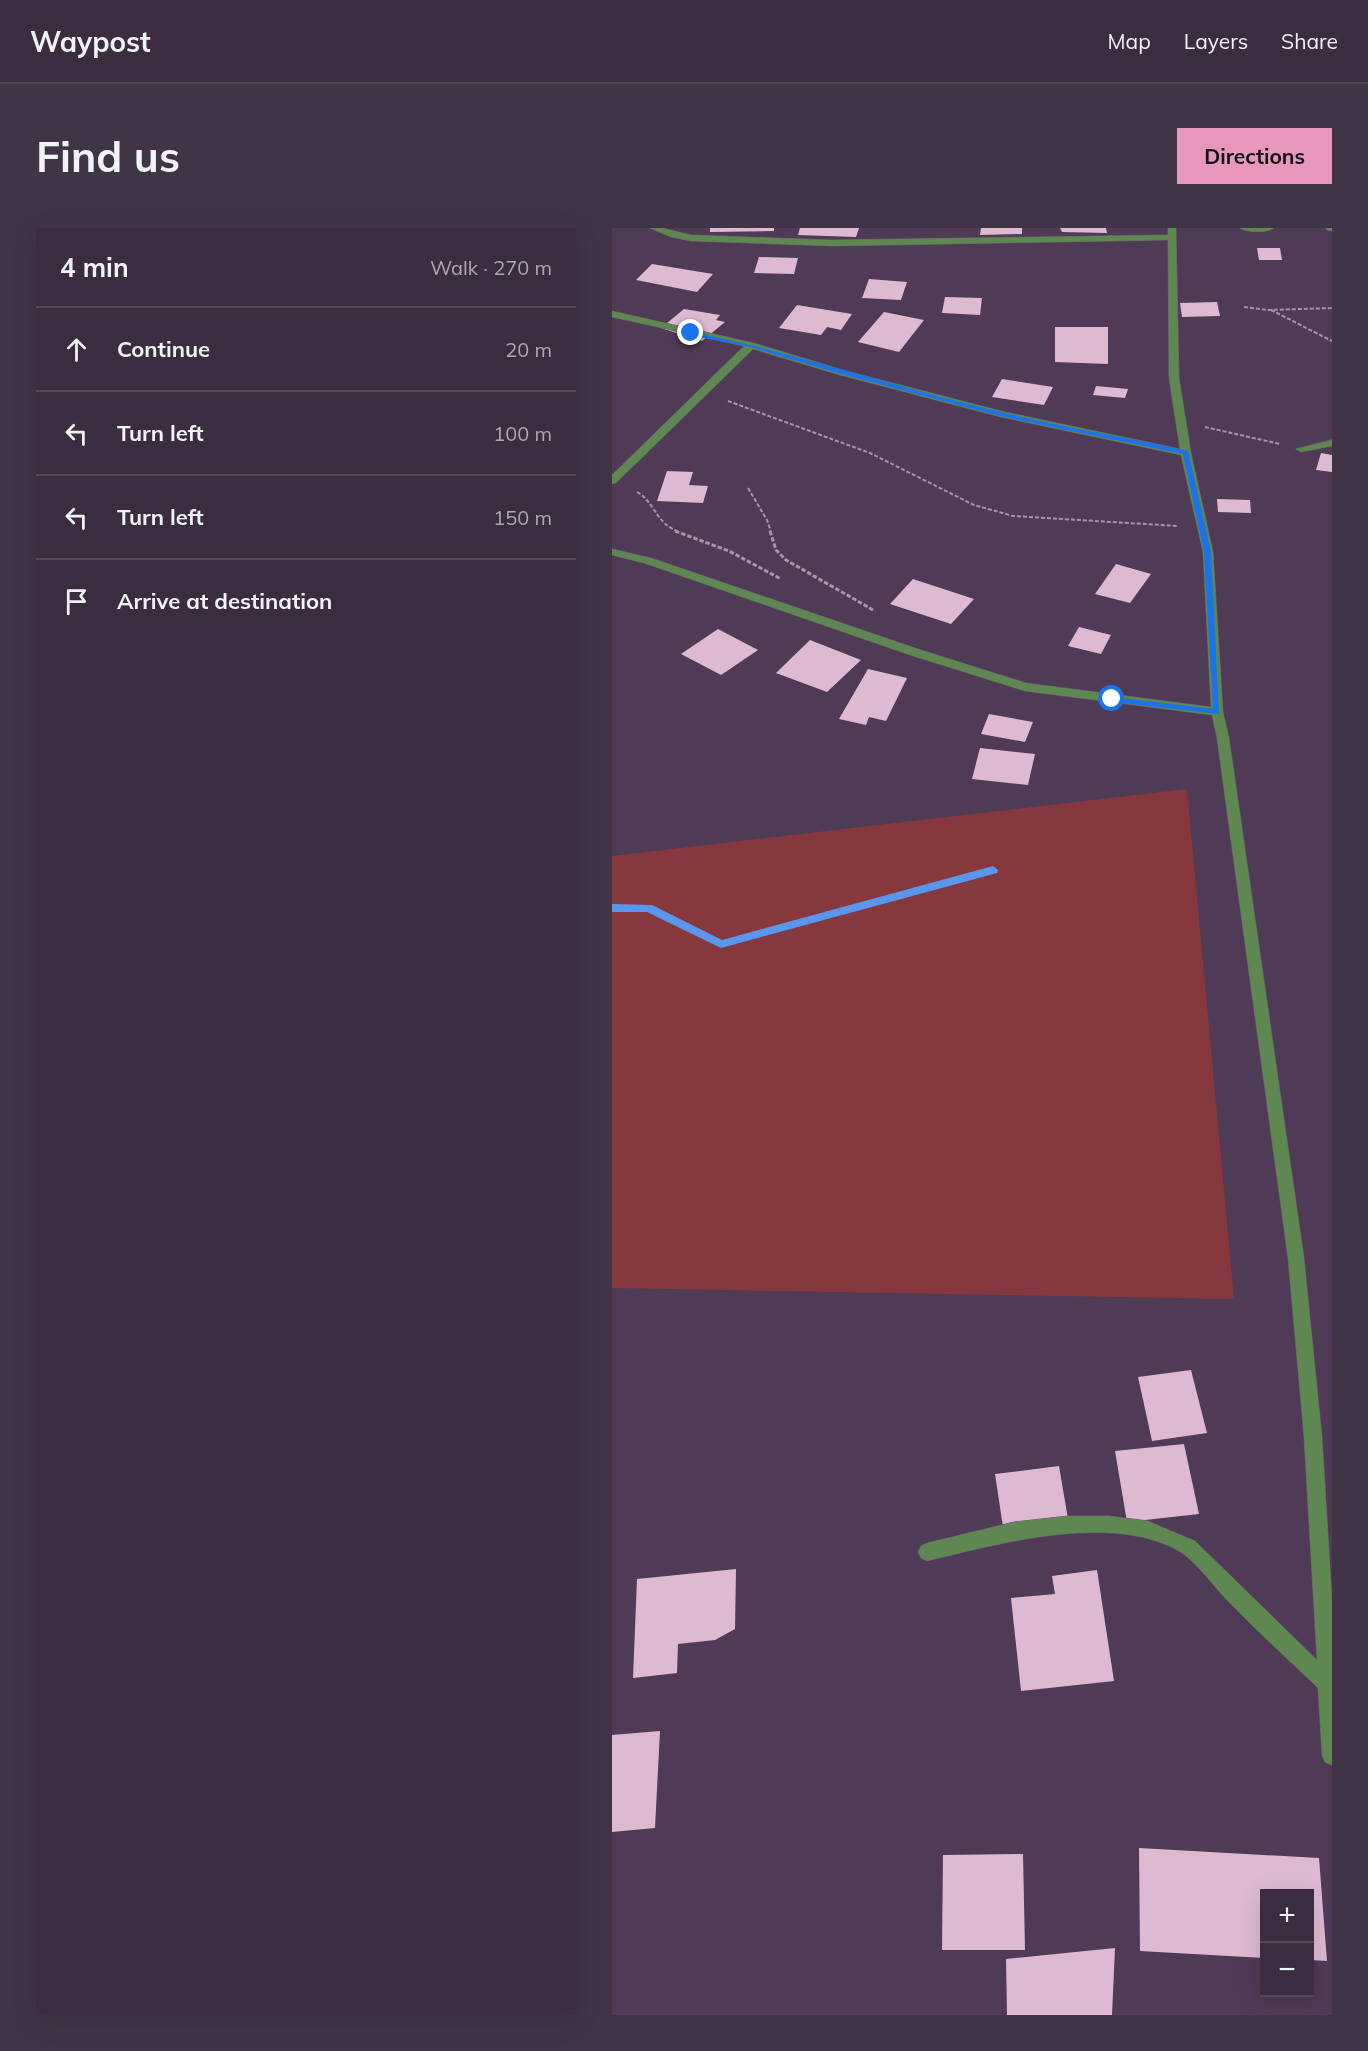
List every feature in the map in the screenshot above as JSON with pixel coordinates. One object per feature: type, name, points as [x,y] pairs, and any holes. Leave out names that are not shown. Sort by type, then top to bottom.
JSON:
[{"type":"street","points":[[654,228],[691,238],[832,243],[1171,232],[1174,378],[1186,453],[1208,552],[1217,712],[1223,738],[1296,1258],[1313,1437],[1332,1755]]},
{"type":"street","points":[[1244,228],[1270,228]]},
{"type":"street","points":[[612,314],[751,345],[843,373],[1004,415],[1186,453]]},
{"type":"street","points":[[615,479],[751,345]]},
{"type":"street","points":[[1301,448],[1332,443]]},
{"type":"street","points":[[612,552],[647,560],[914,652],[1025,687],[1217,712]]},
{"type":"street","points":[[927,1552],[1014,1532],[1068,1525],[1109,1525],[1148,1530],[1190,1548],[1237,1597],[1329,1684]]},
{"type":"path","points":[[1244,308],[1269,310],[1332,308]]},
{"type":"path","points":[[1269,310],[1332,341]]},
{"type":"path","points":[[704,392],[870,453],[974,505],[1013,516],[1202,528]]},
{"type":"path","points":[[1181,422],[1301,448]]},
{"type":"path","points":[[615,479],[644,496],[656,516],[670,530],[729,551],[785,581]]},
{"type":"path","points":[[748,488],[767,520],[776,550],[786,560],[824,580]]},
{"type":"shaded area","points":[[1187,789],[1234,1299],[612,1288],[612,856]]},
{"type":"building","points":[[710,228],[774,228],[774,231],[710,232]]},
{"type":"building","points":[[800,228],[859,228],[856,237],[798,235]]},
{"type":"building","points":[[981,228],[1022,228],[1022,234],[980,235]]},
{"type":"building","points":[[1060,228],[1106,228],[1107,233],[1062,232]]},
{"type":"building","points":[[1257,248],[1280,248],[1282,260],[1259,260]]},
{"type":"building","points":[[759,257],[798,258],[794,274],[754,273]]},
{"type":"building","points":[[652,264],[713,274],[697,292],[636,280]]},
{"type":"building","points":[[869,279],[907,282],[901,300],[862,298]]},
{"type":"building","points":[[945,297],[982,298],[980,315],[942,313]]},
{"type":"building","points":[[1217,302],[1220,316],[1182,317],[1180,303]]},
{"type":"building","points":[[797,305],[852,314],[841,330],[827,327],[821,335],[779,328]]},
{"type":"building","points":[[684,309],[720,315],[716,320],[725,322],[702,341],[661,328]]},
{"type":"building","points":[[884,312],[924,320],[899,352],[858,342]]},
{"type":"building","points":[[1055,327],[1108,327],[1108,364],[1055,362]]},
{"type":"building","points":[[1002,379],[1053,387],[1044,405],[992,397]]},
{"type":"building","points":[[1096,386],[1128,389],[1125,398],[1093,395]]},
{"type":"building","points":[[1321,453],[1332,455],[1332,472],[1316,470]]},
{"type":"building","points":[[667,471],[693,472],[689,485],[708,486],[703,503],[657,501]]},
{"type":"building","points":[[1217,499],[1250,500],[1251,513],[1218,512]]},
{"type":"building","points":[[1116,564],[1151,574],[1130,603],[1095,594]]},
{"type":"building","points":[[913,579],[974,599],[951,624],[890,604]]},
{"type":"building","points":[[1079,627],[1111,635],[1101,654],[1068,646]]},
{"type":"building","points":[[718,629],[758,650],[721,675],[681,654]]},
{"type":"building","points":[[810,640],[861,660],[827,692],[776,673]]},
{"type":"building","points":[[868,669],[907,678],[886,721],[869,717],[866,725],[839,719]]},
{"type":"building","points":[[989,714],[1033,722],[1025,742],[981,734]]},
{"type":"building","points":[[980,748],[1035,754],[1028,785],[972,779]]},
{"type":"building","points":[[1191,1370],[1207,1433],[1152,1441],[1138,1377]]},
{"type":"building","points":[[1184,1444],[1199,1514],[1127,1522],[1115,1451]]},
{"type":"building","points":[[1059,1466],[1068,1519],[1003,1527],[995,1474]]},
{"type":"building","points":[[736,1569],[735,1629],[715,1640],[678,1644],[677,1673],[633,1678],[637,1579]]},
{"type":"building","points":[[1097,1570],[1114,1681],[1021,1691],[1011,1598],[1055,1594],[1052,1576]]},
{"type":"building","points":[[660,1731],[655,1828],[612,1832],[612,1735]]},
{"type":"building","points":[[1139,1848],[1319,1858],[1327,1961],[1314,1960],[1314,1889],[1260,1889],[1260,1958],[1140,1951]]},
{"type":"building","points":[[1023,1854],[1025,1950],[942,1950],[943,1855]]},
{"type":"building","points":[[1115,1948],[1112,2015],[1007,2015],[1006,1959]]},
{"type":"waterway","points":[[612,908],[648,908],[721,944],[993,870]]},
{"type":"route","points":[[691,333],[751,345],[843,373],[1004,415],[1186,453],[1208,552],[1217,712],[1112,699]]}]
